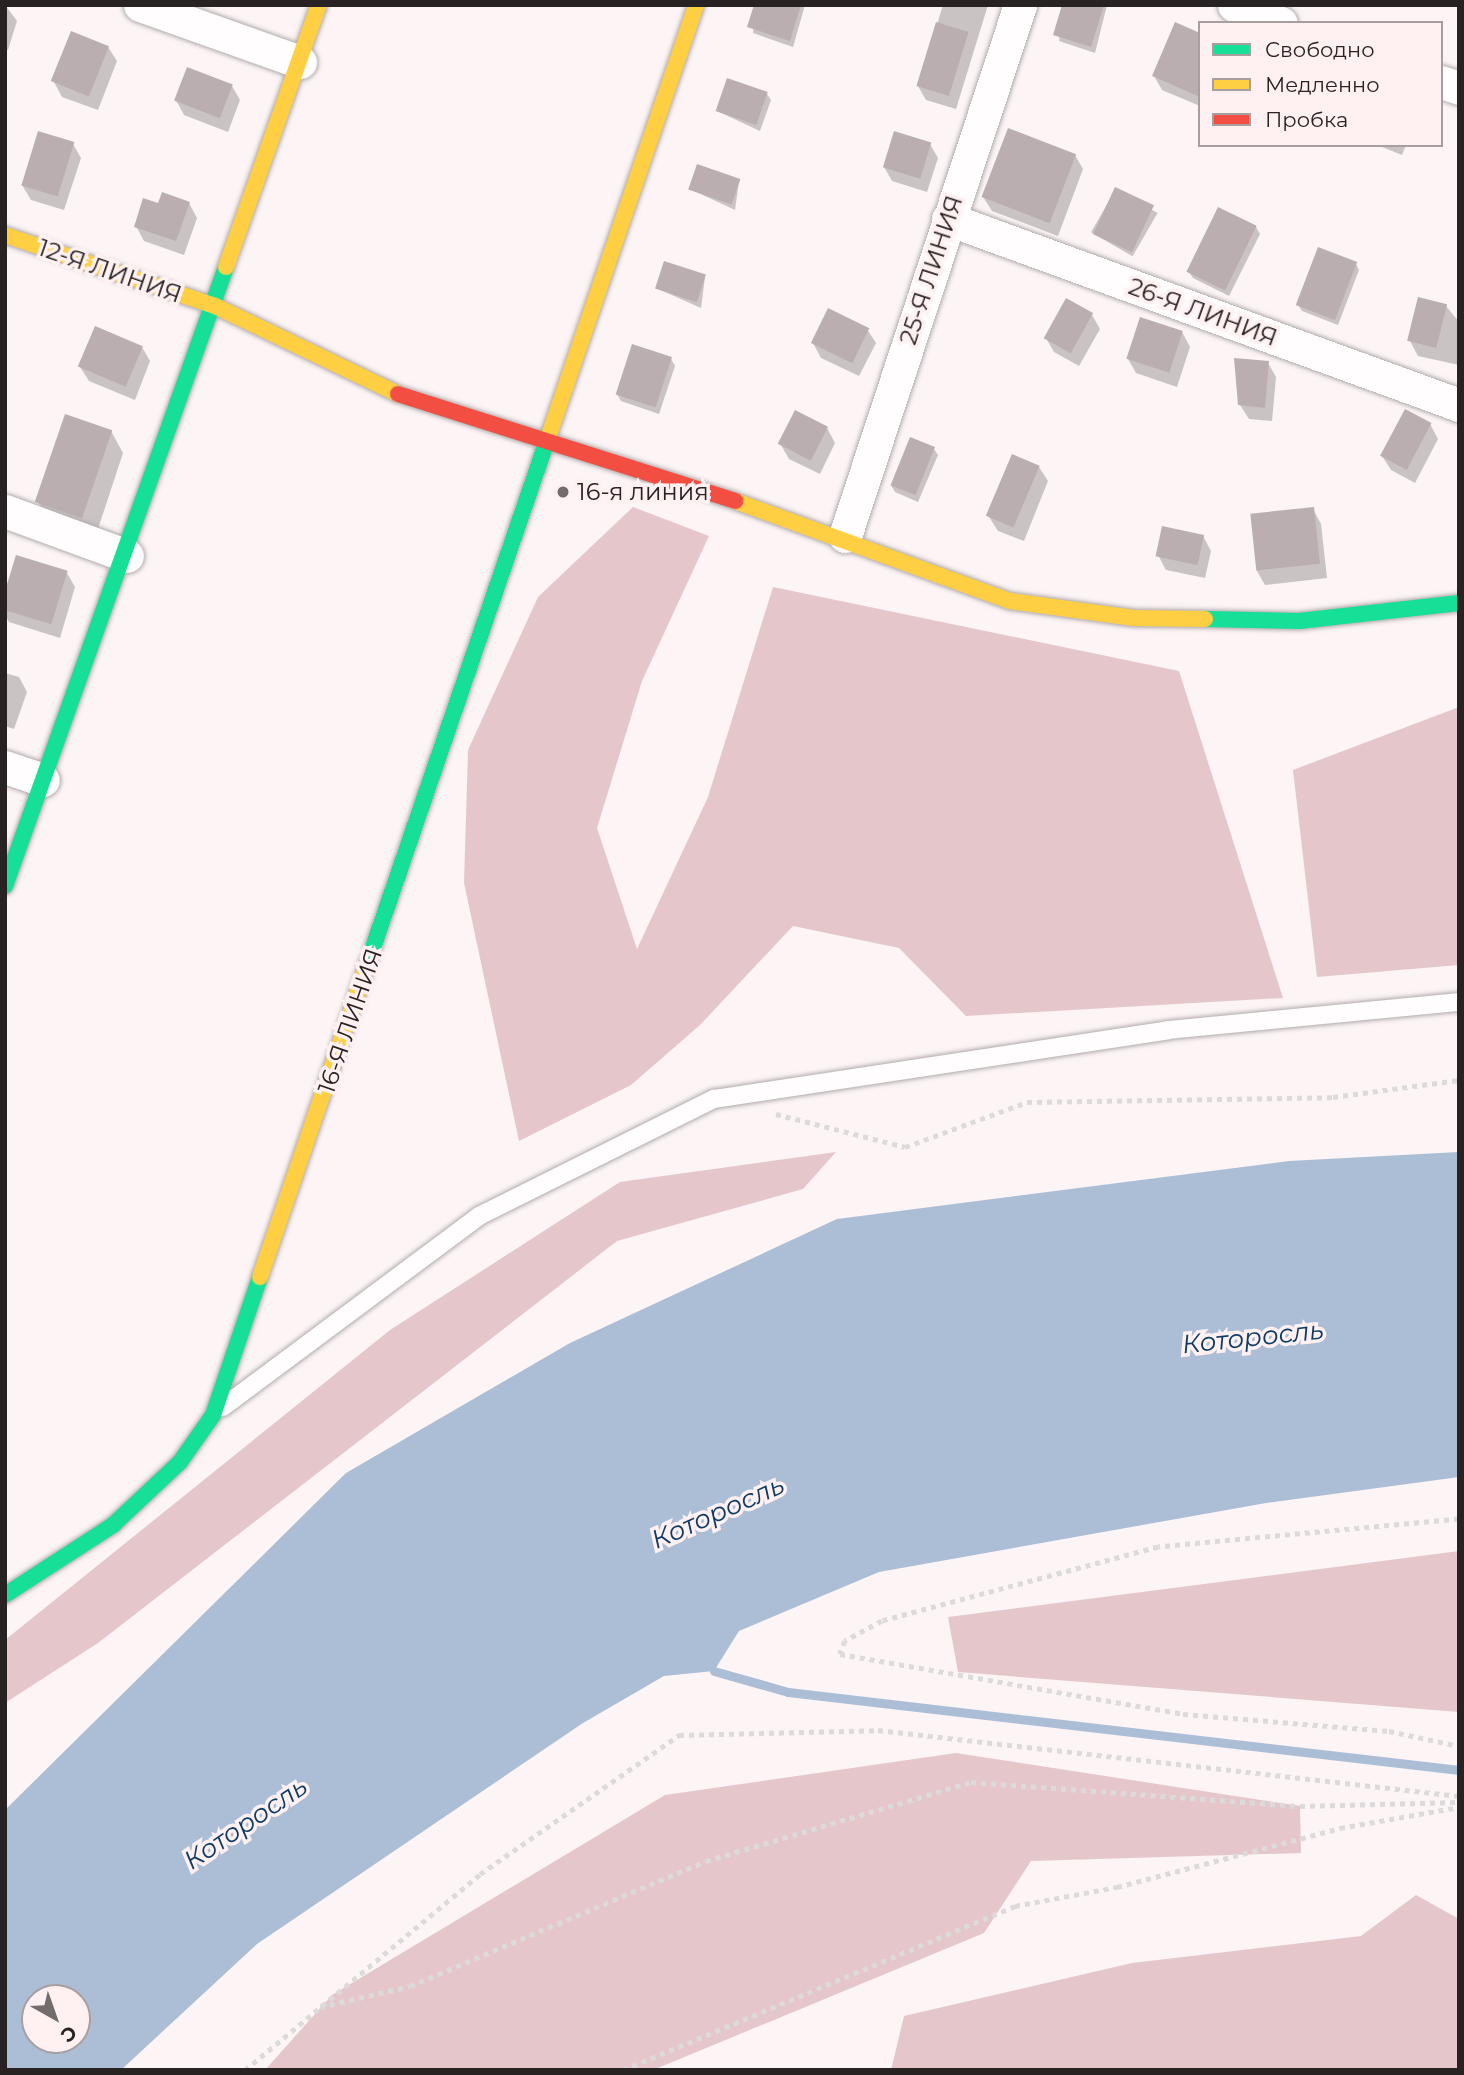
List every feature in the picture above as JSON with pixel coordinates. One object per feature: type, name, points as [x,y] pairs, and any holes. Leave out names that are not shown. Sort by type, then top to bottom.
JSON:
[{"type":"street","points":[[140,5],[300,62]]},
{"type":"street","points":[[5,887],[127,555],[320,5]]},
{"type":"street","name":"16-Я ЛИНИЯ","points":[[5,1595],[113,1525],[180,1462],[213,1415],[550,445],[696,5]]},
{"type":"street","name":"25-Я ЛИНИЯ","points":[[845,536],[1020,5]]},
{"type":"street","points":[[1234,5],[1276,21]]},
{"type":"street","name":"26-Я ЛИНИЯ","points":[[948,219],[1459,405]]},
{"type":"street","name":"12-Я ЛИНИЯ","points":[[5,235],[215,306],[387,391],[550,445],[845,536],[1010,601],[1134,618],[1299,621],[1459,603]]},
{"type":"street","points":[[5,511],[127,555]]},
{"type":"street","points":[[5,767],[43,780]]},
{"type":"lane","points":[[213,1415],[479,1216],[714,1099],[1168,1030],[1459,1002]]},
{"type":"path","points":[[765,1112],[905,1147],[1027,1102],[1333,1097],[1459,1080]]},
{"type":"path","points":[[1459,1519],[1158,1547],[882,1621],[845,1641],[840,1654],[1183,1714],[1389,1731],[1459,1746]]},
{"type":"path","points":[[245,2070],[316,2008],[480,1874],[680,1735],[878,1730],[1459,1799]]},
{"type":"path","points":[[316,2008],[410,1986],[706,1861],[971,1782],[1300,1806],[1459,1799]]},
{"type":"path","points":[[623,2070],[1015,1906],[1116,1887],[1340,1828],[1459,1807]]},
{"type":"shaded area","points":[[633,507],[709,536],[642,681],[597,828],[637,949],[708,797],[773,587],[1179,671],[1283,998],[966,1016],[899,948],[793,926],[700,1025],[631,1085],[519,1141],[464,883],[468,750],[538,597]]},
{"type":"shaded area","points":[[1459,707],[1459,965],[1317,977],[1293,770]]},
{"type":"shaded area","points":[[836,1152],[803,1189],[617,1241],[98,1643],[5,1703],[5,1640],[390,1330],[620,1182]]},
{"type":"shaded area","points":[[1459,1551],[1459,1712],[958,1672],[948,1617]]},
{"type":"shaded area","points":[[956,1753],[1300,1806],[1301,1853],[1031,1861],[984,1933],[653,2070],[265,2070],[332,1995],[665,1795]]},
{"type":"shaded area","points":[[1416,1895],[1459,1919],[1459,2070],[891,2070],[904,2016],[1132,1963],[1361,1936]]},
{"type":"water","name":"Которосль","points":[[1459,1152],[1459,1477],[1266,1503],[879,1572],[739,1631],[714,1671],[664,1676],[583,1723],[257,1944],[121,2070],[5,2070],[5,1810],[346,1473],[570,1343],[837,1219],[1289,1161]]},
{"type":"building","points":[[754,5],[801,5],[790,41],[747,27]]},
{"type":"building","points":[[1062,5],[1104,5],[1091,47],[1053,35]]},
{"type":"building","points":[[936,22],[969,32],[949,96],[916,86]]},
{"type":"building","points":[[1175,22],[1198,32],[1198,96],[1152,76]]},
{"type":"building","points":[[71,31],[109,46],[89,96],[51,81]]},
{"type":"building","points":[[187,67],[233,85],[220,118],[174,101]]},
{"type":"building","points":[[727,78],[768,92],[756,125],[716,111]]},
{"type":"building","points":[[1008,128],[1076,154],[1050,223],[981,197]]},
{"type":"building","points":[[38,131],[74,142],[58,197],[21,186]]},
{"type":"building","points":[[894,131],[931,142],[920,179],[883,167]]},
{"type":"building","points":[[697,164],[740,179],[732,205],[688,190]]},
{"type":"building","points":[[1115,187],[1154,205],[1132,252],[1093,234]]},
{"type":"building","points":[[162,192],[190,202],[176,241],[134,227],[143,198],[158,203]]},
{"type":"building","points":[[1218,207],[1257,226],[1225,291],[1186,272]]},
{"type":"building","points":[[1318,247],[1357,262],[1335,320],[1296,305]]},
{"type":"building","points":[[664,261],[706,275],[697,302],[655,289]]},
{"type":"building","points":[[1418,297],[1447,304],[1436,348],[1407,341]]},
{"type":"building","points":[[1066,298],[1093,313],[1071,353],[1044,338]]},
{"type":"building","points":[[828,308],[869,328],[852,363],[811,343]]},
{"type":"building","points":[[1140,317],[1183,331],[1169,373],[1126,359]]},
{"type":"building","points":[[95,326],[143,346],[126,387],[78,367]]},
{"type":"building","points":[[632,344],[672,357],[656,407],[616,394]]},
{"type":"building","points":[[1234,358],[1269,361],[1265,408],[1238,405]]},
{"type":"building","points":[[1405,409],[1431,423],[1407,470],[1380,456]]},
{"type":"building","points":[[795,410],[828,427],[811,461],[778,444]]},
{"type":"building","points":[[65,414],[112,430],[82,518],[35,502]]},
{"type":"building","points":[[910,437],[935,447],[916,495],[891,485]]},
{"type":"building","points":[[1012,454],[1040,466],[1013,527],[986,516]]},
{"type":"building","points":[[1314,507],[1320,564],[1256,570],[1250,514]]},
{"type":"building","points":[[1162,526],[1204,535],[1198,565],[1156,556]]},
{"type":"building","points":[[16,555],[68,571],[51,624],[5,610],[5,591]]},
{"type":"waterway","points":[[714,1671],[788,1692],[1459,1770]]},
{"type":"traffic: fast","points":[[5,886],[226,267]]},
{"type":"traffic: fast","points":[[365,971],[550,432]]},
{"type":"traffic: fast","points":[[1205,619],[1299,621],[1459,603]]},
{"type":"traffic: fast","points":[[5,1595],[113,1525],[180,1462],[213,1415],[260,1277]]},
{"type":"traffic: slow","points":[[226,267],[319,5]]},
{"type":"traffic: slow","points":[[550,432],[696,5]]},
{"type":"traffic: slow","points":[[5,235],[215,306],[398,394]]},
{"type":"traffic: slow","points":[[735,501],[1010,601],[1134,618],[1205,619]]},
{"type":"traffic: slow","points":[[260,1277],[365,971]]},
{"type":"traffic: jam","points":[[398,394],[735,501]]},
{"type":"place","name":"16-я линия","points":[[563,492]]}]
